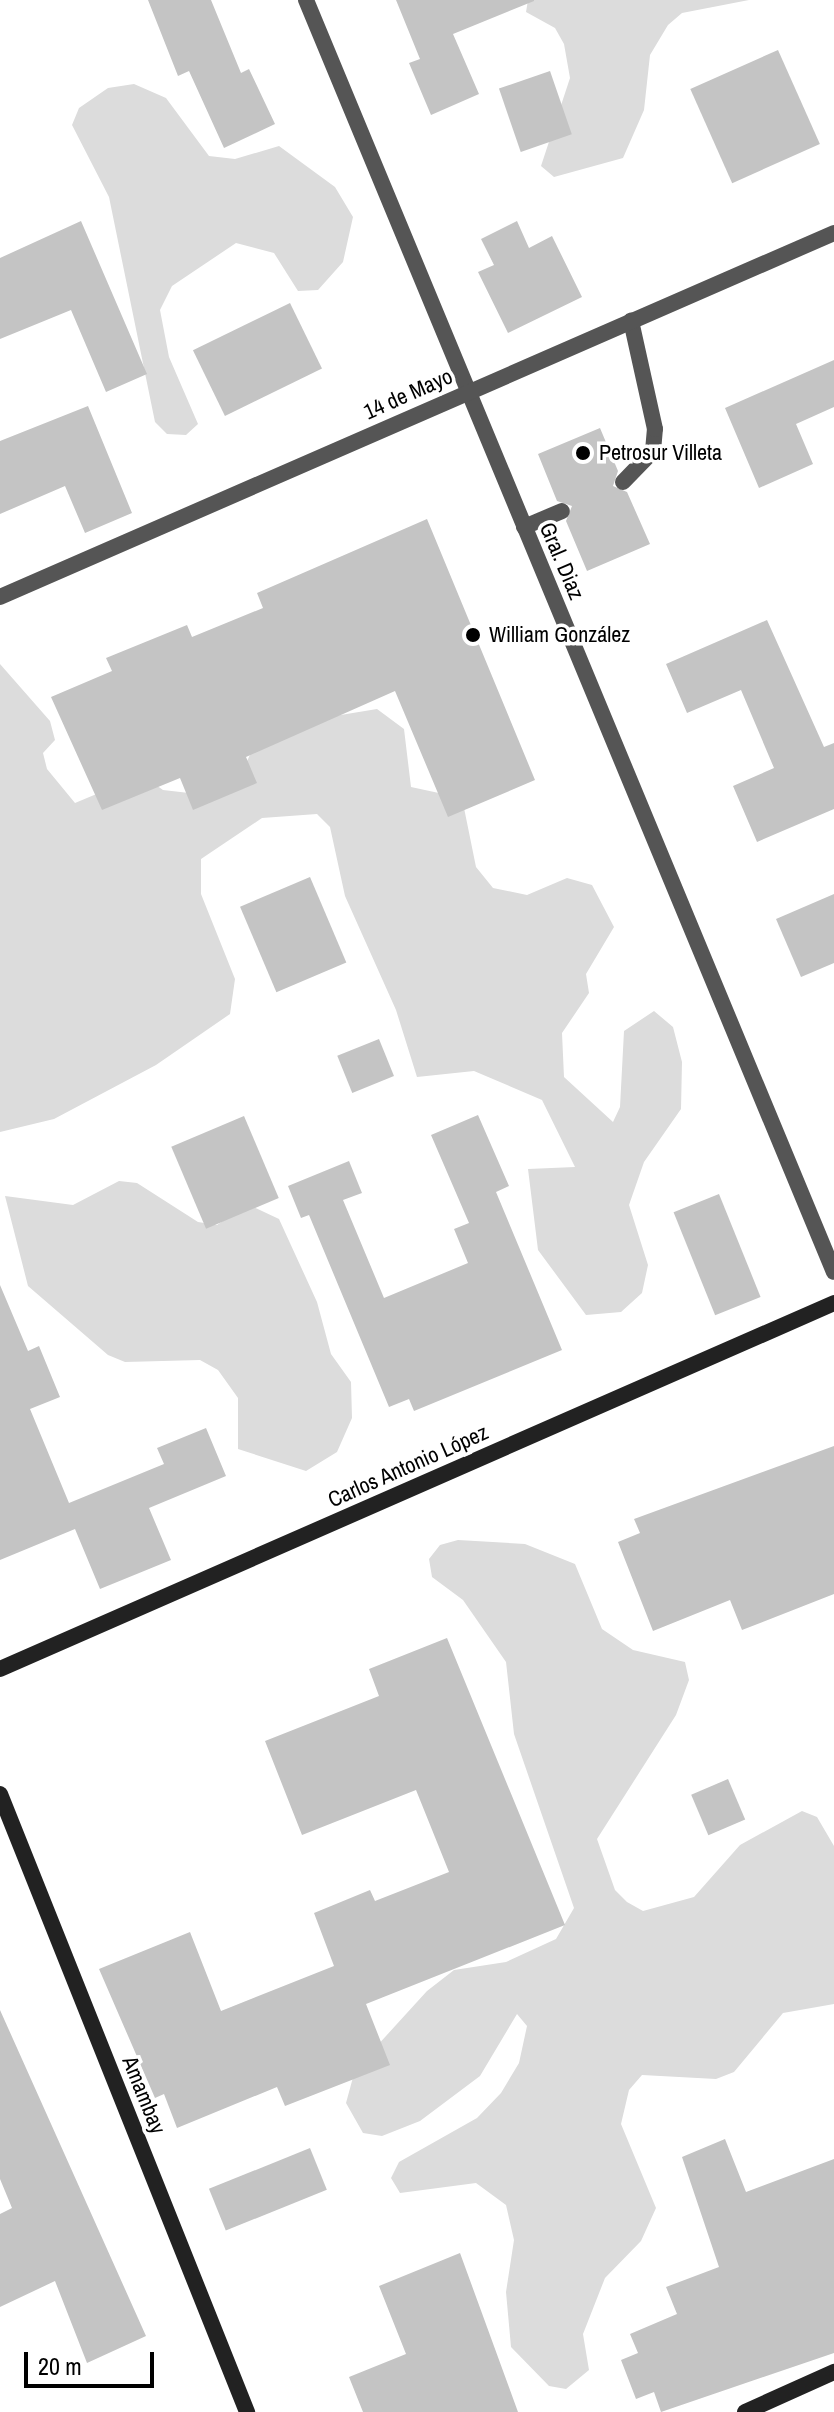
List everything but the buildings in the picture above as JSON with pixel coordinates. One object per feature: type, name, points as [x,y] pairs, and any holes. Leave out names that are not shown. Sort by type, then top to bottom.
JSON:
[{"type":"main road","name":"Carlos Antonio López","points":[[0,1669],[834,1303]]},
{"type":"main road","name":"Amambay","points":[[0,1794],[247,2412]]},
{"type":"main road","points":[[745,2412],[834,2372]]},
{"type":"street","name":"Gral. Diaz","points":[[306,0],[834,1272]]},
{"type":"street","name":"14 de Mayo","points":[[0,597],[834,233]]},
{"type":"street","points":[[623,482],[653,451],[655,429],[631,321]]},
{"type":"street","points":[[524,527],[562,511]]},
{"type":"shaded area","points":[[528,0],[749,0],[682,13],[668,25],[650,55],[644,110],[623,158],[554,177],[541,166],[570,78],[564,44],[555,28],[526,12]]},
{"type":"shaded area","points":[[134,84],[166,98],[209,156],[235,159],[279,146],[335,187],[353,217],[343,262],[318,290],[298,291],[274,253],[236,243],[172,286],[160,310],[169,357],[198,424],[186,435],[167,434],[155,422],[109,197],[72,125],[79,108],[108,88]]},
{"type":"shaded area","points":[[0,664],[50,721],[55,740],[43,753],[47,769],[75,803],[142,775],[163,790],[189,793],[244,768],[262,728],[377,709],[404,729],[411,787],[462,798],[476,867],[493,888],[527,895],[567,878],[592,885],[614,927],[586,974],[589,993],[562,1033],[564,1077],[613,1122],[620,1107],[624,1031],[654,1011],[673,1027],[682,1062],[681,1109],[644,1162],[629,1205],[648,1265],[642,1293],[621,1312],[586,1315],[538,1250],[528,1169],[575,1167],[542,1100],[474,1071],[417,1077],[396,1010],[345,896],[330,827],[317,814],[262,818],[201,859],[201,894],[235,979],[230,1014],[156,1065],[54,1119],[0,1132]]},
{"type":"shaded area","points":[[119,1181],[137,1183],[198,1222],[217,1225],[247,1204],[279,1219],[317,1302],[331,1354],[351,1382],[352,1418],[337,1452],[306,1471],[238,1449],[238,1398],[218,1370],[200,1360],[125,1362],[108,1355],[28,1286],[5,1196],[73,1205]]},
{"type":"shaded area","points":[[458,1540],[525,1544],[575,1564],[602,1629],[633,1650],[685,1662],[689,1680],[676,1715],[597,1839],[615,1890],[627,1902],[643,1911],[694,1897],[740,1845],[802,1811],[817,1817],[834,1846],[834,2004],[783,2013],[734,2072],[716,2079],[642,2075],[629,2090],[621,2124],[656,2208],[641,2241],[605,2278],[583,2334],[589,2370],[566,2389],[549,2386],[511,2347],[506,2292],[514,2240],[506,2205],[476,2183],[400,2193],[391,2178],[399,2162],[477,2118],[501,2093],[519,2063],[527,2026],[517,2014],[480,2076],[420,2121],[382,2136],[363,2133],[346,2103],[355,2070],[427,1991],[454,1970],[506,1962],[556,1939],[574,1908],[514,1734],[506,1662],[463,1600],[432,1577],[429,1559],[440,1545]]},
{"type":"place","name":"Petrosur Villeta","points":[[583,453]]},
{"type":"place","name":"William González","points":[[473,635]]}]
